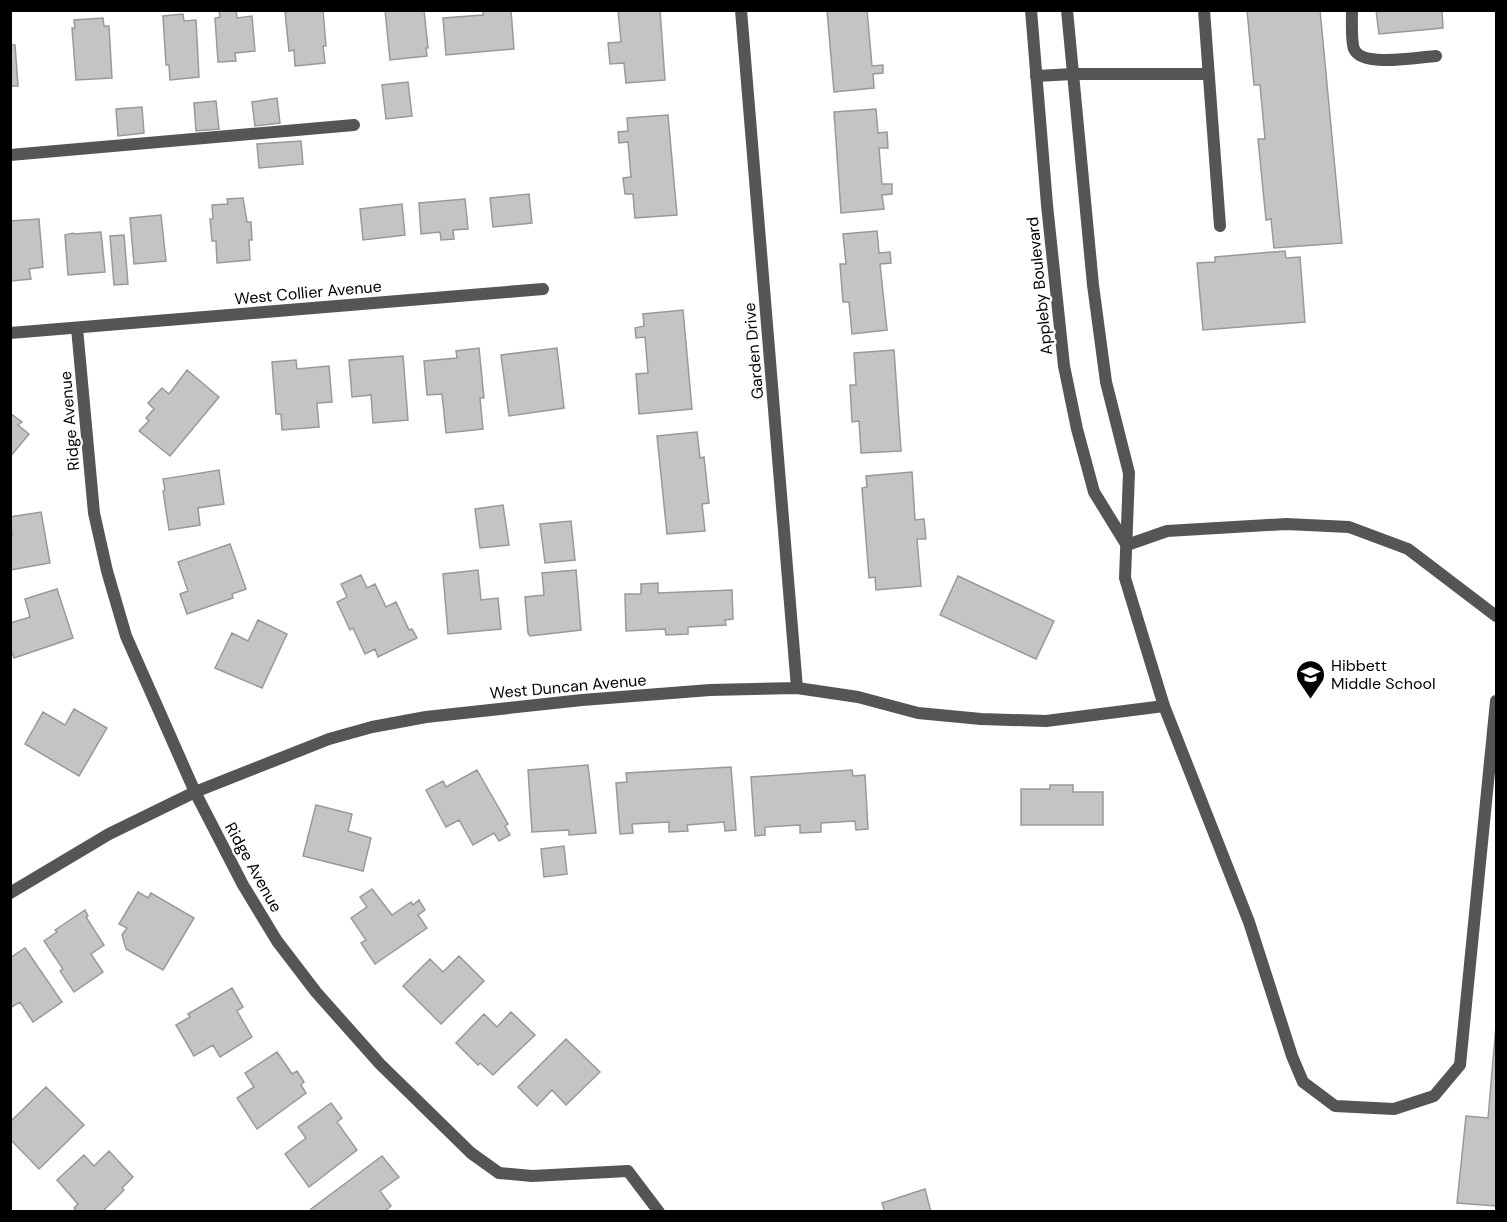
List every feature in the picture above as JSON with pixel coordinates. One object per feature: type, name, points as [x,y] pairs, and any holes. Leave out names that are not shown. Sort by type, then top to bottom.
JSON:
[{"type":"street","name":"Garden Drive","points":[[741,10],[797,688]]},
{"type":"street","name":"Appleby Boulevard","points":[[1030,10],[1064,366],[1077,429],[1094,492],[1126,545]]},
{"type":"street","points":[[1067,10],[1082,189],[1095,307],[1106,382],[1129,473],[1125,579],[1164,706],[1249,922],[1292,1056],[1303,1082],[1335,1106],[1394,1109],[1434,1096],[1460,1065],[1497,701]]},
{"type":"street","points":[[1204,10],[1220,226]]},
{"type":"street","points":[[1352,10],[1354,48],[1359,55],[1378,60],[1436,56]]},
{"type":"street","points":[[1036,76],[1209,74]]},
{"type":"street","points":[[10,155],[354,125]]},
{"type":"street","name":"West Collier Avenue","points":[[10,333],[543,290]]},
{"type":"street","name":"Ridge Avenue","points":[[77,328],[94,513],[107,572],[126,636],[195,792],[243,885],[277,941],[316,992],[380,1064],[471,1153],[499,1173],[532,1176],[627,1172],[659,1212]]},
{"type":"street","points":[[1126,545],[1167,531],[1286,524],[1349,527],[1408,549],[1497,616]]},
{"type":"street","name":"West Duncan Avenue","points":[[10,893],[109,834],[195,792],[329,739],[372,727],[426,717],[571,701],[710,690],[797,688],[858,697],[918,713],[981,719],[1046,721],[1164,706]]},
{"type":"building","points":[[236,10],[237,18],[252,16],[255,51],[235,53],[236,61],[218,62],[215,18],[220,17],[219,11]]},
{"type":"building","points":[[323,10],[325,63],[295,66],[294,50],[289,51],[285,12]]},
{"type":"building","points":[[385,10],[424,10],[427,56],[390,60]]},
{"type":"building","points":[[483,10],[511,10],[514,49],[446,55],[443,18],[483,15]]},
{"type":"building","points":[[618,10],[660,10],[665,80],[626,83],[624,63],[610,64],[608,43],[621,42]]},
{"type":"building","points":[[827,10],[867,10],[872,66],[883,65],[883,73],[873,74],[874,88],[834,92]]},
{"type":"building","points":[[1247,10],[1320,10],[1342,243],[1274,248],[1271,219],[1266,220],[1258,139],[1265,139],[1260,85],[1254,85]]},
{"type":"building","points":[[1376,10],[1442,10],[1443,28],[1379,34]]},
{"type":"building","points":[[183,14],[184,21],[196,20],[199,77],[170,80],[169,65],[166,65],[163,16]]},
{"type":"building","points":[[103,18],[104,26],[109,26],[112,78],[76,80],[72,28],[75,28],[74,20]]},
{"type":"building","points":[[10,45],[15,45],[18,86],[10,86]]},
{"type":"building","points":[[408,82],[412,116],[386,119],[382,85]]},
{"type":"building","points":[[277,98],[280,123],[255,126],[252,102]]},
{"type":"building","points":[[216,101],[219,129],[196,131],[194,103]]},
{"type":"building","points":[[142,107],[144,133],[118,136],[116,109]]},
{"type":"building","points":[[876,109],[878,133],[887,132],[888,148],[879,148],[882,184],[892,184],[892,194],[882,195],[884,209],[841,213],[834,112]]},
{"type":"building","points":[[668,115],[677,215],[635,218],[633,194],[625,194],[623,178],[631,177],[628,142],[619,143],[618,132],[628,131],[627,118]]},
{"type":"building","points":[[301,141],[303,164],[259,168],[257,144]]},
{"type":"building","points":[[529,194],[532,223],[493,227],[490,198]]},
{"type":"building","points":[[243,198],[247,222],[251,222],[250,260],[217,263],[216,241],[212,241],[210,219],[213,219],[212,205],[228,204],[227,199]]},
{"type":"building","points":[[465,199],[468,229],[453,230],[454,239],[441,240],[440,232],[421,234],[419,203]]},
{"type":"building","points":[[402,204],[405,235],[363,240],[360,209]]},
{"type":"building","points":[[161,215],[166,261],[134,264],[130,218]]},
{"type":"building","points":[[39,219],[43,267],[29,269],[31,279],[11,281],[10,221]]},
{"type":"building","points":[[877,231],[879,253],[890,252],[891,263],[880,264],[887,330],[852,334],[849,302],[843,302],[840,264],[846,264],[843,234]]},
{"type":"building","points":[[101,232],[105,272],[68,275],[65,235]]},
{"type":"building","points":[[124,235],[128,284],[114,285],[110,236]]},
{"type":"building","points":[[1285,251],[1286,258],[1300,257],[1305,322],[1203,330],[1197,263],[1215,262],[1215,257]]},
{"type":"building","points":[[683,310],[692,409],[639,414],[636,374],[648,373],[645,337],[636,338],[635,328],[644,326],[643,314]]},
{"type":"building","points":[[479,348],[484,398],[480,398],[483,429],[446,433],[442,394],[427,395],[424,361],[457,358],[456,351]]},
{"type":"building","points":[[557,348],[564,408],[509,416],[501,355]]},
{"type":"building","points":[[894,350],[901,451],[861,453],[859,421],[852,422],[850,385],[856,385],[854,353]]},
{"type":"building","points":[[403,356],[408,420],[373,423],[371,395],[352,397],[349,360]]},
{"type":"building","points":[[296,360],[297,369],[329,366],[332,402],[317,403],[319,427],[282,430],[281,414],[276,414],[272,362]]},
{"type":"building","points":[[187,370],[219,397],[170,456],[139,431],[149,421],[146,418],[154,409],[148,403],[162,388],[169,394]]},
{"type":"building","points":[[10,413],[22,422],[18,425],[29,434],[10,457]]},
{"type":"building","points":[[697,432],[700,458],[704,457],[709,503],[702,504],[705,531],[667,534],[657,436]]},
{"type":"building","points":[[219,470],[224,504],[198,508],[200,525],[169,530],[163,479]]},
{"type":"building","points":[[912,472],[915,520],[924,519],[926,539],[917,539],[921,586],[876,590],[875,577],[869,578],[862,488],[867,487],[866,476]]},
{"type":"building","points":[[503,505],[509,545],[480,548],[475,509]]},
{"type":"building","points":[[41,512],[50,563],[10,570],[10,535],[12,535],[10,517]]},
{"type":"building","points":[[571,521],[575,560],[545,563],[540,524]]},
{"type":"building","points":[[230,544],[246,589],[232,594],[233,598],[187,614],[180,594],[188,591],[178,562]]},
{"type":"building","points":[[478,570],[481,600],[498,598],[501,629],[448,634],[443,574]]},
{"type":"building","points":[[576,570],[581,630],[530,636],[525,597],[544,595],[542,573]]},
{"type":"building","points":[[361,575],[367,588],[375,584],[386,607],[396,602],[409,630],[412,629],[417,638],[378,657],[375,649],[365,654],[353,628],[350,630],[337,602],[347,597],[341,584]]},
{"type":"building","points":[[958,576],[1054,621],[1036,659],[940,615]]},
{"type":"building","points":[[658,583],[658,593],[732,590],[733,619],[725,620],[726,625],[688,627],[688,634],[666,635],[665,629],[626,631],[625,594],[641,594],[641,584]]},
{"type":"building","points":[[57,589],[73,638],[14,658],[10,647],[10,623],[30,617],[25,599]]},
{"type":"building","points":[[258,620],[287,634],[262,688],[215,668],[232,633],[248,641]]},
{"type":"building","points":[[74,709],[107,728],[79,776],[25,744],[43,712],[65,725]]},
{"type":"building","points":[[588,765],[596,833],[569,835],[569,830],[532,832],[528,770]]},
{"type":"building","points":[[731,767],[736,830],[725,831],[724,822],[687,825],[688,831],[669,832],[669,822],[632,824],[633,833],[620,834],[616,783],[627,782],[626,773]]},
{"type":"building","points":[[477,770],[508,824],[505,826],[510,835],[499,841],[494,833],[473,845],[459,820],[446,827],[426,790],[443,781],[446,787]]},
{"type":"building","points":[[852,770],[853,776],[865,775],[868,829],[856,830],[855,821],[821,823],[821,832],[800,833],[800,825],[765,827],[765,835],[755,836],[751,777]]},
{"type":"building","points":[[1050,785],[1073,785],[1073,792],[1103,792],[1103,825],[1021,825],[1021,789],[1050,789]]},
{"type":"building","points":[[316,805],[352,814],[348,831],[371,838],[363,871],[303,856]]},
{"type":"building","points":[[564,846],[567,874],[544,877],[541,849]]},
{"type":"building","points":[[372,889],[392,915],[411,902],[413,905],[419,900],[425,910],[418,915],[427,928],[375,964],[361,943],[366,940],[351,918],[367,907],[360,897]]},
{"type":"building","points":[[138,892],[148,898],[151,893],[194,918],[163,970],[126,949],[122,935],[127,928],[119,924]]},
{"type":"building","points":[[85,910],[88,916],[86,917],[104,945],[91,954],[103,972],[74,992],[60,971],[63,969],[44,941],[57,932],[55,930]]},
{"type":"building","points":[[25,948],[62,1002],[33,1022],[20,1002],[10,1008],[10,958]]},
{"type":"building","points":[[459,956],[484,981],[441,1024],[403,986],[430,959],[443,972]]},
{"type":"building","points":[[232,988],[243,1007],[237,1011],[252,1037],[220,1057],[213,1045],[194,1056],[176,1025],[190,1017],[188,1014]]},
{"type":"building","points":[[511,1012],[535,1035],[493,1075],[480,1063],[478,1065],[456,1043],[484,1014],[497,1027]]},
{"type":"building","points":[[1496,1026],[1496,1206],[1457,1203],[1466,1116],[1488,1118]]},
{"type":"building","points":[[566,1039],[600,1072],[566,1105],[552,1090],[537,1106],[518,1087]]},
{"type":"building","points":[[277,1052],[292,1074],[297,1071],[304,1082],[301,1085],[306,1093],[257,1129],[237,1098],[254,1087],[245,1073]]},
{"type":"building","points":[[46,1087],[84,1125],[39,1169],[10,1139],[10,1122]]},
{"type":"building","points":[[331,1103],[342,1118],[337,1122],[357,1150],[309,1187],[285,1154],[306,1138],[298,1127]]},
{"type":"building","points":[[109,1151],[133,1177],[122,1188],[124,1190],[102,1212],[77,1212],[74,1208],[78,1204],[57,1180],[84,1155],[94,1166]]},
{"type":"building","points":[[382,1156],[399,1177],[380,1191],[391,1206],[384,1212],[312,1212],[311,1209]]},
{"type":"building","points":[[925,1189],[931,1212],[885,1212],[882,1203]]},
{"type":"place","name":"Hibbett Middle School","points":[[1310,700]]}]
